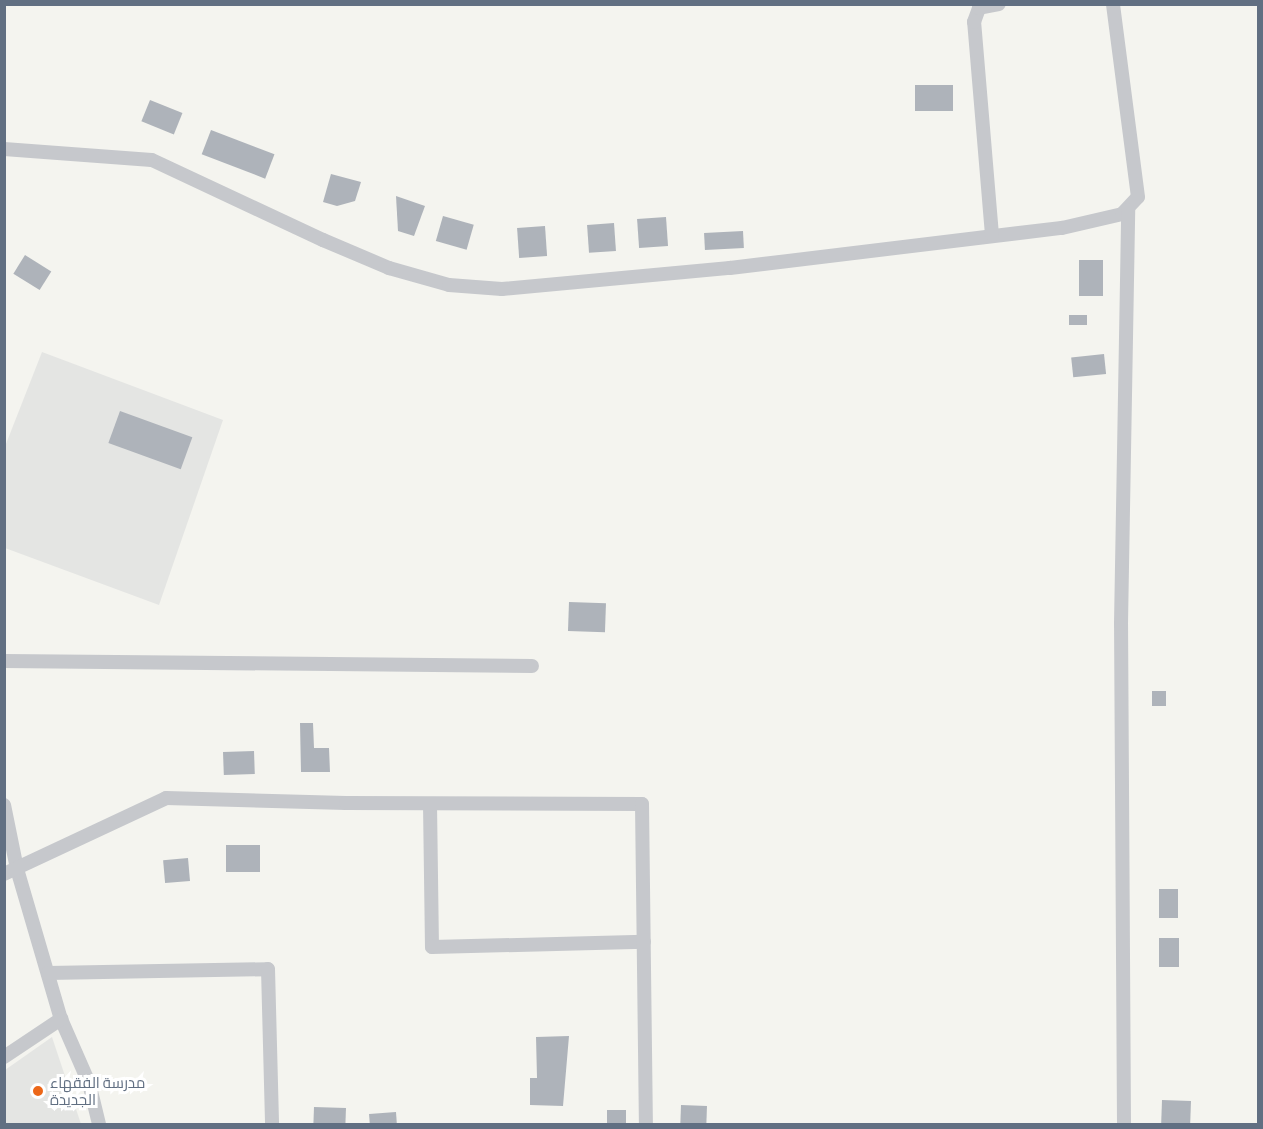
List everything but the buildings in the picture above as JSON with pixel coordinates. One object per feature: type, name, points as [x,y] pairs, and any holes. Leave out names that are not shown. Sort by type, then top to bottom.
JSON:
[{"type":"street","points":[[992,236],[974,22],[979,8],[999,4]]},
{"type":"street","points":[[1113,4],[1139,192],[1128,210],[1121,624],[1124,1125]]},
{"type":"street","points":[[4,149],[152,160],[323,240],[389,268],[449,285],[502,289],[730,268],[1062,228],[1109,219],[1128,210]]},
{"type":"street","points":[[4,661],[532,666]]},
{"type":"street","points":[[11,871],[166,798],[430,804],[642,804],[646,1125]]},
{"type":"street","points":[[430,804],[432,947],[644,942]]},
{"type":"street","points":[[4,805],[11,871],[48,973],[61,1019],[89,1083],[99,1125]]},
{"type":"street","points":[[48,973],[268,969],[272,1125]]},
{"type":"street","points":[[4,1057],[61,1019]]},
{"type":"shaded area","points":[[42,352],[223,420],[159,605],[5,548],[4,449]]},
{"type":"shaded area","name":"مدرسة الفقهاء الجديدة","points":[[52,1037],[81,1124],[5,1124],[5,1070]]},
{"type":"place","name":"مدرسة الفقهاء الجديدة","points":[[38,1091]]}]
